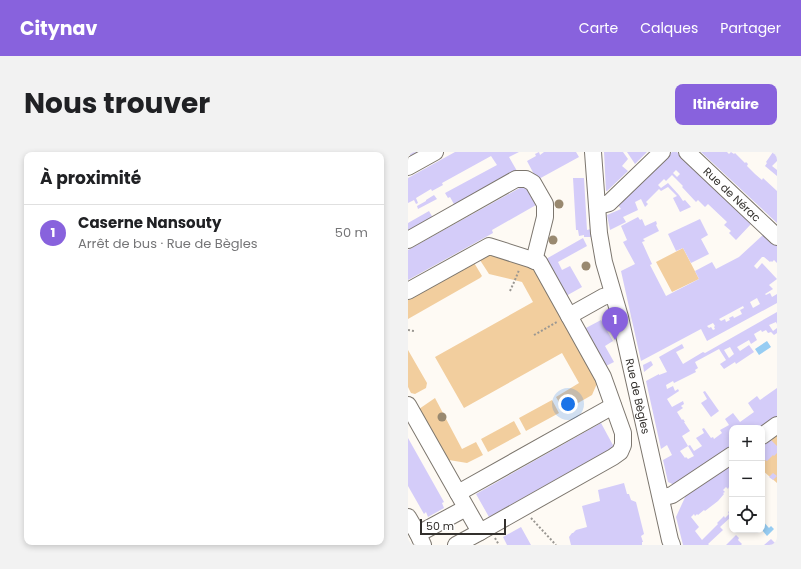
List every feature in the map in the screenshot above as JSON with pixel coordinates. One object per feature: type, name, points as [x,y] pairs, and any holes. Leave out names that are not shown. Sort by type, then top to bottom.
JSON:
[{"type":"street","points":[[408,167],[435,152]]},
{"type":"street","name":"Rue de Bègles","points":[[593,152],[596,205],[604,262],[623,329],[672,545]]},
{"type":"street","points":[[596,205],[602,205],[609,202],[662,152]]},
{"type":"street","name":"Rue de Nérac","points":[[688,152],[777,236]]},
{"type":"street","points":[[408,240],[516,180],[526,179],[533,183],[545,204],[545,217],[528,259]]},
{"type":"street","points":[[408,291],[489,246],[539,262],[603,376],[623,433],[623,445],[620,452],[613,457],[456,545]]},
{"type":"street","points":[[569,316],[603,296],[614,294]]},
{"type":"street","points":[[408,405],[480,532]]},
{"type":"street","points":[[458,493],[613,406]]},
{"type":"street","points":[[765,434],[777,425]]},
{"type":"street","points":[[661,498],[672,495],[729,457]]},
{"type":"street","points":[[408,517],[421,540],[466,508]]},
{"type":"path","points":[[510,291],[528,259]]},
{"type":"path","points":[[534,335],[569,316]]},
{"type":"path","points":[[408,330],[414,331]]},
{"type":"path","points":[[523,508],[556,545]]},
{"type":"shaded area","points":[[683,248],[699,279],[672,292],[656,262]]},
{"type":"shaded area","points":[[482,255],[500,255],[537,270],[599,379],[592,395],[564,411],[556,397],[579,383],[562,353],[464,408],[435,357],[533,302],[522,282],[489,274],[478,257]]},
{"type":"shaded area","points":[[473,261],[482,276],[480,278],[408,319],[408,299]]},
{"type":"shaded area","points":[[408,350],[427,383],[426,388],[415,394],[411,393],[408,387]]},
{"type":"shaded area","points":[[435,398],[462,449],[476,442],[483,455],[467,463],[449,460],[419,409]]},
{"type":"shaded area","points":[[552,400],[559,413],[526,431],[519,418]]},
{"type":"shaded area","points":[[514,421],[521,434],[488,452],[481,439]]},
{"type":"shaded area","points":[[777,431],[777,483],[765,473],[765,439]]},
{"type":"water","points":[[767,341],[771,347],[759,355],[755,349]]},
{"type":"water","points":[[765,523],[769,528],[771,526],[774,529],[767,536],[764,533]]},
{"type":"building","points":[[408,152],[420,152],[411,157]]},
{"type":"building","points":[[455,152],[519,152],[509,157],[517,171],[455,206],[450,197],[448,198],[445,193],[497,165],[491,156],[442,183],[443,185],[432,191],[431,189],[416,198],[418,203],[416,204],[414,200],[408,203],[408,178]]},
{"type":"building","points":[[539,152],[540,155],[544,152],[576,152],[579,157],[537,180],[527,161],[536,156],[535,154]]},
{"type":"building","points":[[604,152],[623,152],[628,159],[622,166],[628,171],[607,191],[606,191]]},
{"type":"building","points":[[627,152],[647,152],[635,164]]},
{"type":"building","points":[[672,152],[677,152],[752,223],[736,240],[729,233],[731,231],[724,225],[727,222],[708,204],[705,207],[698,200],[696,202],[672,175],[666,181],[664,179],[658,185],[661,188],[668,183],[683,201],[685,200],[691,207],[680,212],[673,198],[677,196],[668,187],[661,191],[659,189],[646,202],[648,204],[645,207],[641,199],[635,202],[638,210],[623,217],[626,222],[610,230],[607,215],[621,209],[618,205]],"holes":[[[676,170],[680,174],[677,177],[673,173]]]},
{"type":"building","points":[[701,152],[727,152],[729,154],[731,152],[734,154],[735,153],[745,163],[746,162],[748,164],[747,166],[755,174],[762,180],[763,178],[777,191],[777,223]]},
{"type":"building","points":[[773,152],[777,152],[777,161],[772,166],[777,170],[777,176],[765,166]]},
{"type":"building","points":[[573,178],[584,178],[587,230],[591,229],[591,237],[584,237],[584,235],[579,236],[578,230],[576,230]]},
{"type":"building","points":[[525,185],[536,205],[492,230],[493,233],[408,280],[408,250]]},
{"type":"building","points":[[434,195],[437,199],[418,209],[417,206]]},
{"type":"building","points":[[429,211],[433,218],[408,232],[408,223]]},
{"type":"building","points":[[638,217],[640,220],[642,219],[645,226],[656,221],[659,231],[643,239],[645,241],[642,242],[652,264],[650,265],[666,296],[699,279],[695,271],[712,262],[716,269],[739,257],[764,234],[777,246],[777,263],[774,260],[770,262],[762,257],[754,266],[757,269],[762,263],[777,279],[769,285],[773,289],[765,294],[770,293],[772,297],[777,294],[777,303],[707,341],[701,329],[641,361],[621,271],[635,264],[623,242],[627,240],[621,226]],"holes":[[[757,298],[760,304],[753,308],[750,302]],[[743,306],[744,308],[740,310],[742,314],[734,318],[733,316],[726,322],[725,319],[721,321],[719,319]],[[713,323],[715,329],[713,330],[711,327],[709,328],[707,326]]]},
{"type":"building","points":[[700,219],[708,235],[701,239],[709,254],[691,263],[683,248],[676,251],[668,234]]},
{"type":"building","points":[[583,238],[587,246],[558,262],[562,270],[570,266],[582,287],[566,296],[546,259]]},
{"type":"building","points":[[777,312],[777,324],[776,322],[769,325],[773,331],[777,328],[777,333],[774,335],[771,332],[768,333],[766,330],[762,332],[761,330],[754,334],[757,340],[751,344],[749,340],[737,347],[740,351],[749,345],[754,352],[736,364],[735,362],[724,369],[720,364],[726,360],[719,349],[695,362],[698,368],[695,370],[696,372],[674,383],[673,381],[666,385],[667,389],[673,386],[675,391],[678,389],[679,391],[667,399],[672,407],[683,401],[684,404],[681,406],[683,408],[677,412],[690,431],[682,436],[688,446],[690,445],[694,451],[702,446],[696,438],[704,433],[702,429],[704,428],[711,438],[713,437],[714,439],[722,433],[720,430],[729,425],[729,451],[677,486],[668,482],[663,460],[672,455],[667,445],[661,449],[646,381],[659,374],[667,372],[659,357],[682,344],[684,348],[676,352],[683,364]],"holes":[[[730,347],[734,354],[729,358],[724,350]],[[688,446],[694,456],[688,459],[686,457],[685,458],[680,451]]]},
{"type":"building","points":[[601,320],[613,341],[605,346],[614,362],[606,366],[584,329]]},
{"type":"building","points":[[651,361],[653,365],[644,372],[643,365]]},
{"type":"building","points":[[777,388],[777,418],[765,427],[765,425],[729,425],[725,419],[733,413],[740,422],[754,412],[748,403],[757,396],[760,400]]},
{"type":"building","points":[[705,391],[719,411],[711,417],[701,403],[707,399],[703,392]]},
{"type":"building","points":[[601,423],[614,447],[489,517],[476,494]]},
{"type":"building","points":[[768,437],[777,446],[777,453],[767,461],[765,460],[765,439]]},
{"type":"building","points":[[408,438],[444,502],[442,503],[444,508],[428,517],[426,512],[424,514],[408,486]]},
{"type":"building","points":[[729,463],[728,489],[726,487],[723,490],[725,492],[723,493],[724,494],[718,501],[705,511],[704,510],[695,516],[694,514],[691,517],[699,527],[695,531],[702,540],[724,516],[725,518],[729,514],[729,519],[720,527],[723,530],[708,544],[709,545],[683,545],[676,517],[687,493]]},
{"type":"building","points":[[773,473],[777,476],[773,480],[769,477]]},
{"type":"building","points":[[624,483],[627,494],[629,494],[631,500],[636,502],[644,534],[641,536],[643,542],[642,545],[571,545],[569,537],[572,533],[576,530],[587,527],[582,506],[600,501],[598,490]]},
{"type":"building","points":[[521,527],[531,545],[507,545],[503,537]]},
{"type":"building","points":[[736,535],[742,544],[741,545],[726,545]]},
{"type":"building","points":[[771,539],[777,545],[764,545]]},
{"type":"place","name":"Caserne Nansouty","points":[[615,340]]}]
